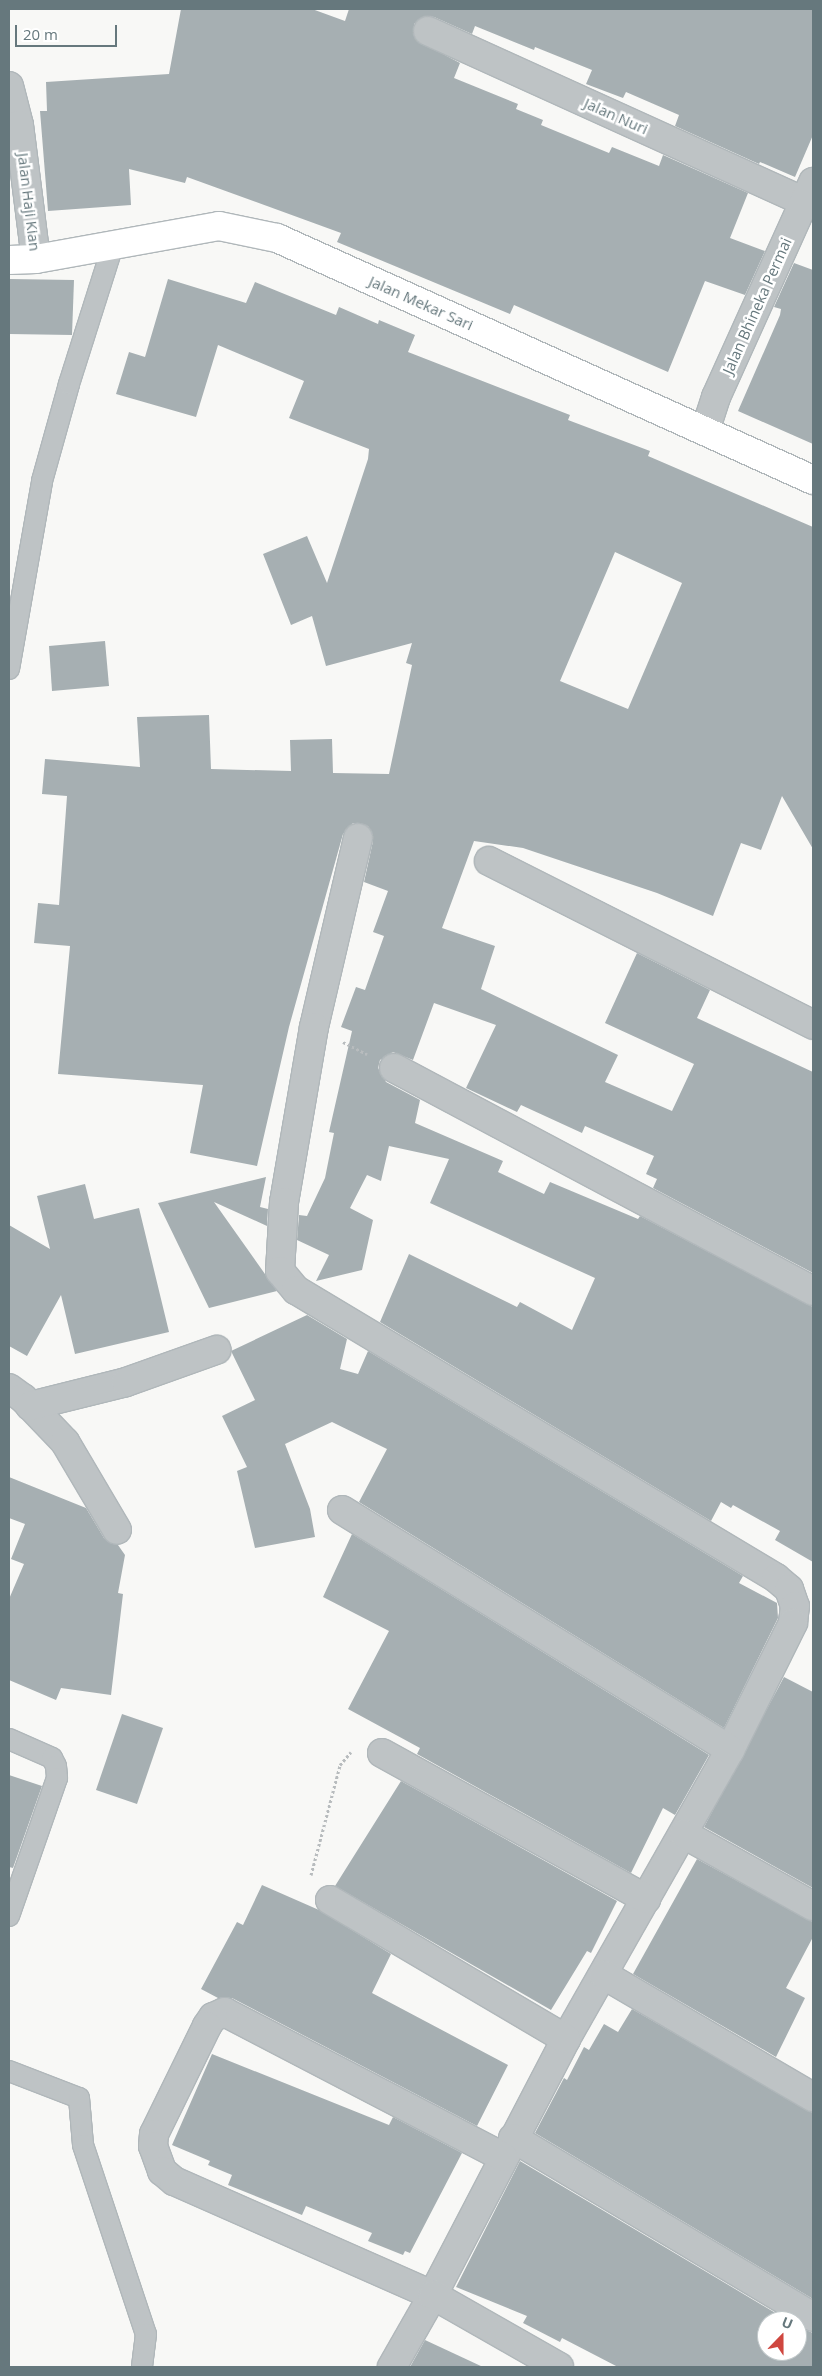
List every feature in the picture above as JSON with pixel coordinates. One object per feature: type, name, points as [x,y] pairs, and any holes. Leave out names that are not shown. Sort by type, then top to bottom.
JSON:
[{"type":"main road","name":"Jalan Mekar Sari","points":[[9,260],[36,259],[219,226],[278,238],[813,480]]},
{"type":"street","name":"Jalan Nuri","points":[[428,31],[810,196]]},
{"type":"street","name":"Jalan Haji Kian","points":[[9,86],[19,125],[36,259]]},
{"type":"street","name":"Jalan Bhineka Permai","points":[[705,432],[716,397],[810,196]]},
{"type":"street","points":[[358,838],[314,1027],[284,1202],[280,1271],[296,1290],[768,1572],[789,1589],[795,1606],[793,1622],[730,1750],[566,2039],[433,2294],[392,2367]]},
{"type":"street","points":[[489,861],[813,1024]]},
{"type":"street","points":[[394,1068],[813,1291]]},
{"type":"street","points":[[30,1406],[126,1382],[216,1350]]},
{"type":"street","points":[[9,1388],[30,1406],[65,1442],[117,1530]]},
{"type":"street","points":[[342,1510],[730,1750]]},
{"type":"street","points":[[382,1752],[646,1899]]},
{"type":"street","points":[[684,1834],[813,1906]]},
{"type":"street","points":[[330,1900],[566,2039]]},
{"type":"street","points":[[604,1975],[813,2097]]},
{"type":"street","points":[[558,2367],[433,2294],[174,2181],[162,2170],[153,2146],[154,2134],[213,2017],[225,2012],[508,2147],[813,2317]]},
{"type":"lane","points":[[9,668],[42,481],[69,384],[113,245]]},
{"type":"lane","points":[[9,1739],[52,1758],[56,1766],[57,1778],[9,1916]]},
{"type":"lane","points":[[9,2071],[79,2098],[83,2145],[146,2334],[142,2367]]},
{"type":"path","points":[[314,1027],[394,1068]]},
{"type":"path","points":[[330,1900],[317,1890],[311,1877],[312,1864],[340,1765],[350,1752],[365,1747],[382,1752]]},
{"type":"building","points":[[181,9],[312,9],[345,21],[349,9],[813,9],[813,135],[795,177],[760,162],[759,164],[675,126],[679,115],[626,92],[623,98],[586,84],[592,70],[535,47],[534,50],[475,26],[472,34],[434,17],[426,16],[414,24],[416,40],[460,63],[454,78],[518,104],[516,109],[543,120],[541,125],[609,153],[612,147],[659,166],[663,155],[748,193],[730,238],[765,251],[745,295],[705,281],[668,372],[514,305],[510,314],[337,242],[341,233],[187,177],[185,183],[129,169],[131,205],[48,211],[40,111],[47,111],[46,82],[169,74]]},
{"type":"building","points":[[794,263],[813,270],[813,444],[738,411],[780,315],[781,309],[774,307]]},
{"type":"building","points":[[9,279],[74,280],[72,335],[9,334]]},
{"type":"building","points":[[168,279],[246,303],[255,282],[336,315],[339,307],[378,324],[379,320],[415,335],[408,352],[570,415],[568,420],[650,451],[648,456],[813,527],[813,849],[782,796],[761,850],[741,843],[713,916],[657,893],[523,848],[474,841],[442,928],[495,946],[481,989],[618,1055],[605,1082],[672,1111],[694,1064],[605,1023],[637,953],[710,990],[697,1018],[813,1072],[813,1273],[653,1188],[657,1179],[646,1174],[654,1156],[585,1126],[582,1133],[521,1105],[517,1112],[466,1088],[496,1025],[434,1003],[413,1060],[393,1052],[380,1060],[378,1068],[386,1082],[420,1100],[415,1123],[503,1161],[498,1172],[544,1194],[550,1182],[638,1219],[640,1216],[813,1307],[813,1562],[775,1540],[780,1531],[733,1505],[731,1508],[721,1502],[711,1521],[380,1322],[409,1254],[517,1307],[520,1302],[572,1330],[595,1278],[430,1203],[449,1159],[389,1146],[381,1181],[367,1175],[350,1208],[373,1220],[362,1270],[316,1281],[329,1255],[297,1240],[299,1215],[307,1216],[325,1178],[334,1133],[329,1132],[352,1031],[341,1027],[356,987],[365,990],[384,936],[373,932],[388,891],[364,882],[373,841],[368,826],[353,823],[343,834],[289,1027],[257,1166],[190,1153],[203,1085],[58,1074],[70,946],[34,943],[38,903],[59,905],[67,796],[42,794],[45,759],[140,767],[137,717],[209,715],[211,769],[291,771],[290,740],[332,739],[333,773],[389,774],[412,665],[406,663],[412,643],[326,666],[312,616],[291,625],[263,554],[307,536],[327,583],[368,459],[369,449],[289,418],[304,381],[218,345],[196,417],[116,394],[129,352],[145,357]],"holes":[[[615,552],[682,583],[628,709],[560,681]]]},
{"type":"building","points":[[105,641],[109,686],[52,691],[49,646]]},
{"type":"building","points":[[266,1177],[260,1207],[268,1209],[267,1226],[214,1202],[277,1291],[209,1308],[158,1203]]},
{"type":"building","points":[[85,1184],[94,1219],[139,1208],[169,1332],[75,1354],[61,1295],[27,1356],[9,1346],[9,1225],[50,1249],[37,1196]]},
{"type":"building","points":[[307,1315],[347,1339],[340,1369],[358,1374],[368,1351],[743,1576],[739,1583],[777,1603],[778,1618],[724,1728],[359,1502],[387,1449],[332,1422],[285,1444],[310,1509],[315,1537],[255,1548],[237,1471],[247,1467],[222,1416],[255,1400],[231,1351]]},
{"type":"building","points":[[9,1477],[86,1508],[104,1538],[118,1545],[125,1555],[118,1593],[123,1594],[111,1695],[61,1688],[56,1700],[9,1680],[9,1599],[24,1564],[11,1559],[25,1524],[9,1518]]},
{"type":"building","points":[[352,1534],[709,1755],[675,1815],[663,1808],[631,1873],[417,1754],[420,1748],[348,1709],[389,1631],[323,1597]]},
{"type":"building","points":[[784,1677],[813,1692],[813,1888],[704,1827]]},
{"type":"building","points":[[122,1714],[163,1728],[137,1804],[96,1790]]},
{"type":"building","points":[[9,1775],[42,1786],[13,1868],[9,1867]]},
{"type":"building","points":[[401,1781],[617,1901],[591,1953],[587,1951],[551,2010],[335,1886]]},
{"type":"building","points":[[697,1859],[813,1922],[813,1937],[786,1988],[805,1998],[776,2057],[633,1974]]},
{"type":"building","points":[[262,1885],[319,1910],[391,1954],[372,1993],[508,2065],[477,2126],[232,1998],[218,1998],[201,1989],[237,1922],[243,1925]]},
{"type":"building","points":[[632,2009],[813,2113],[813,2299],[535,2133],[564,2078],[567,2080],[584,2047],[589,2050],[604,2024],[618,2032]]},
{"type":"building","points":[[212,2054],[389,2125],[393,2117],[462,2153],[410,2253],[405,2251],[403,2255],[368,2241],[372,2233],[306,2206],[302,2215],[228,2185],[232,2175],[208,2165],[210,2161],[172,2145]]},
{"type":"building","points":[[520,2161],[772,2311],[757,2311],[757,2361],[807,2361],[807,2330],[813,2333],[813,2367],[618,2367],[562,2338],[560,2342],[523,2323],[527,2316],[456,2287]]},
{"type":"building","points":[[425,2340],[483,2367],[410,2367]]}]
